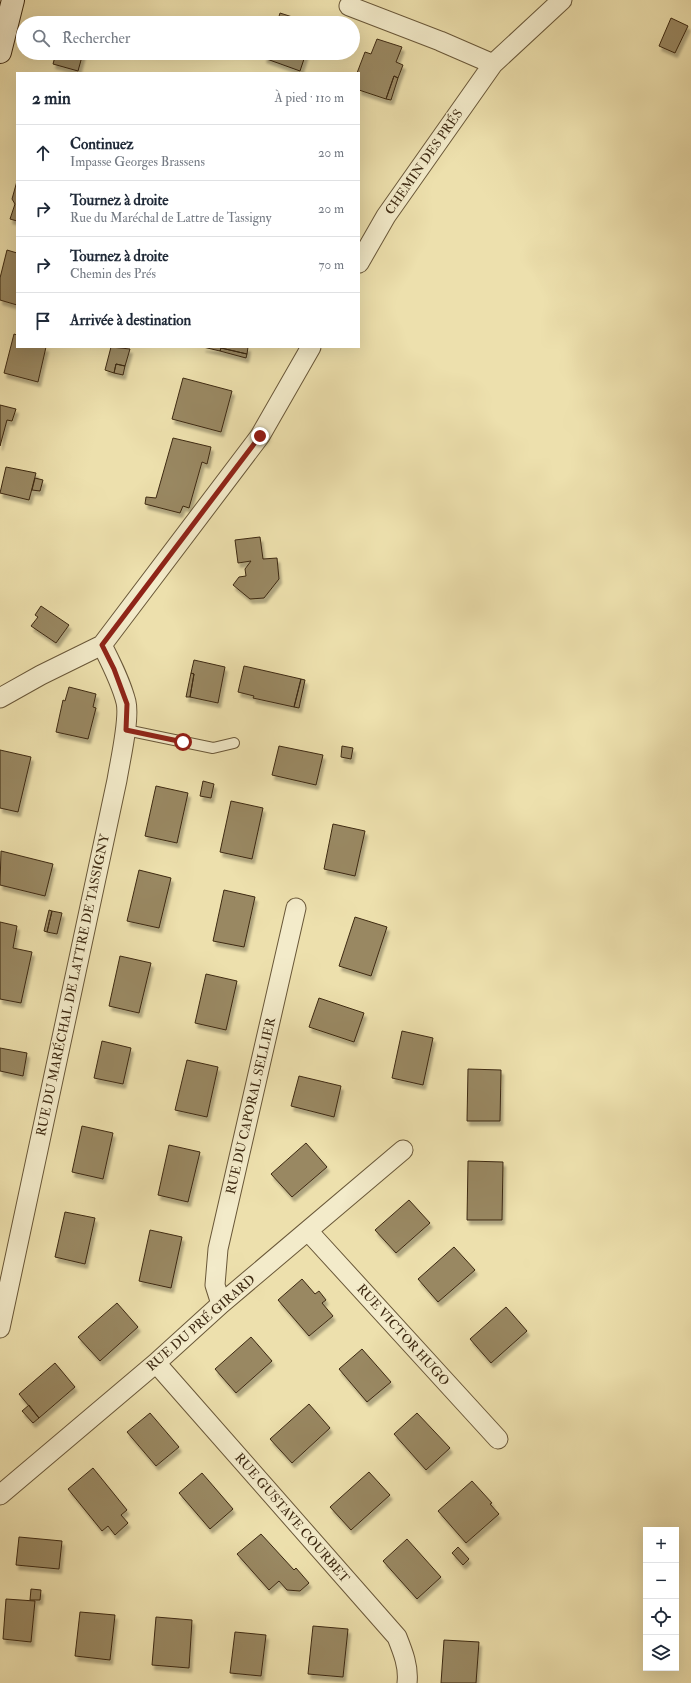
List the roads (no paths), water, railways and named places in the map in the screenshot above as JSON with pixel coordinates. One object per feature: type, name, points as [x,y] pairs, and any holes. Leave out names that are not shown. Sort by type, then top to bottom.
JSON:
[{"type":"main road","points":[[0,52],[13,0]]},
{"type":"street","name":"CHEMIN DES PRÉS","points":[[360,261],[386,216],[493,64],[562,0]]},
{"type":"street","points":[[349,6],[440,41],[493,64]]},
{"type":"street","points":[[0,698],[41,675],[102,645],[260,436],[310,348]]},
{"type":"street","name":"RUE DU MARÉCHAL DE LATTRE DE TASSIGNY","points":[[0,1328],[126,730],[127,704],[114,669],[102,645]]},
{"type":"street","name":"RUE DU CAPORAL SELLIER","points":[[222,1304],[215,1285],[218,1249],[296,908]]},
{"type":"street","name":"RUE DU PRÉ GIRARD","points":[[0,1495],[156,1364],[222,1304],[403,1150]]},
{"type":"street","name":"RUE VICTOR HUGO","points":[[308,1231],[498,1439]]},
{"type":"street","name":"RUE GUSTAVE COURBET","points":[[156,1364],[396,1637],[404,1655],[408,1674],[407,1683]]},
{"type":"lane","points":[[126,730],[212,748],[234,743]]}]
